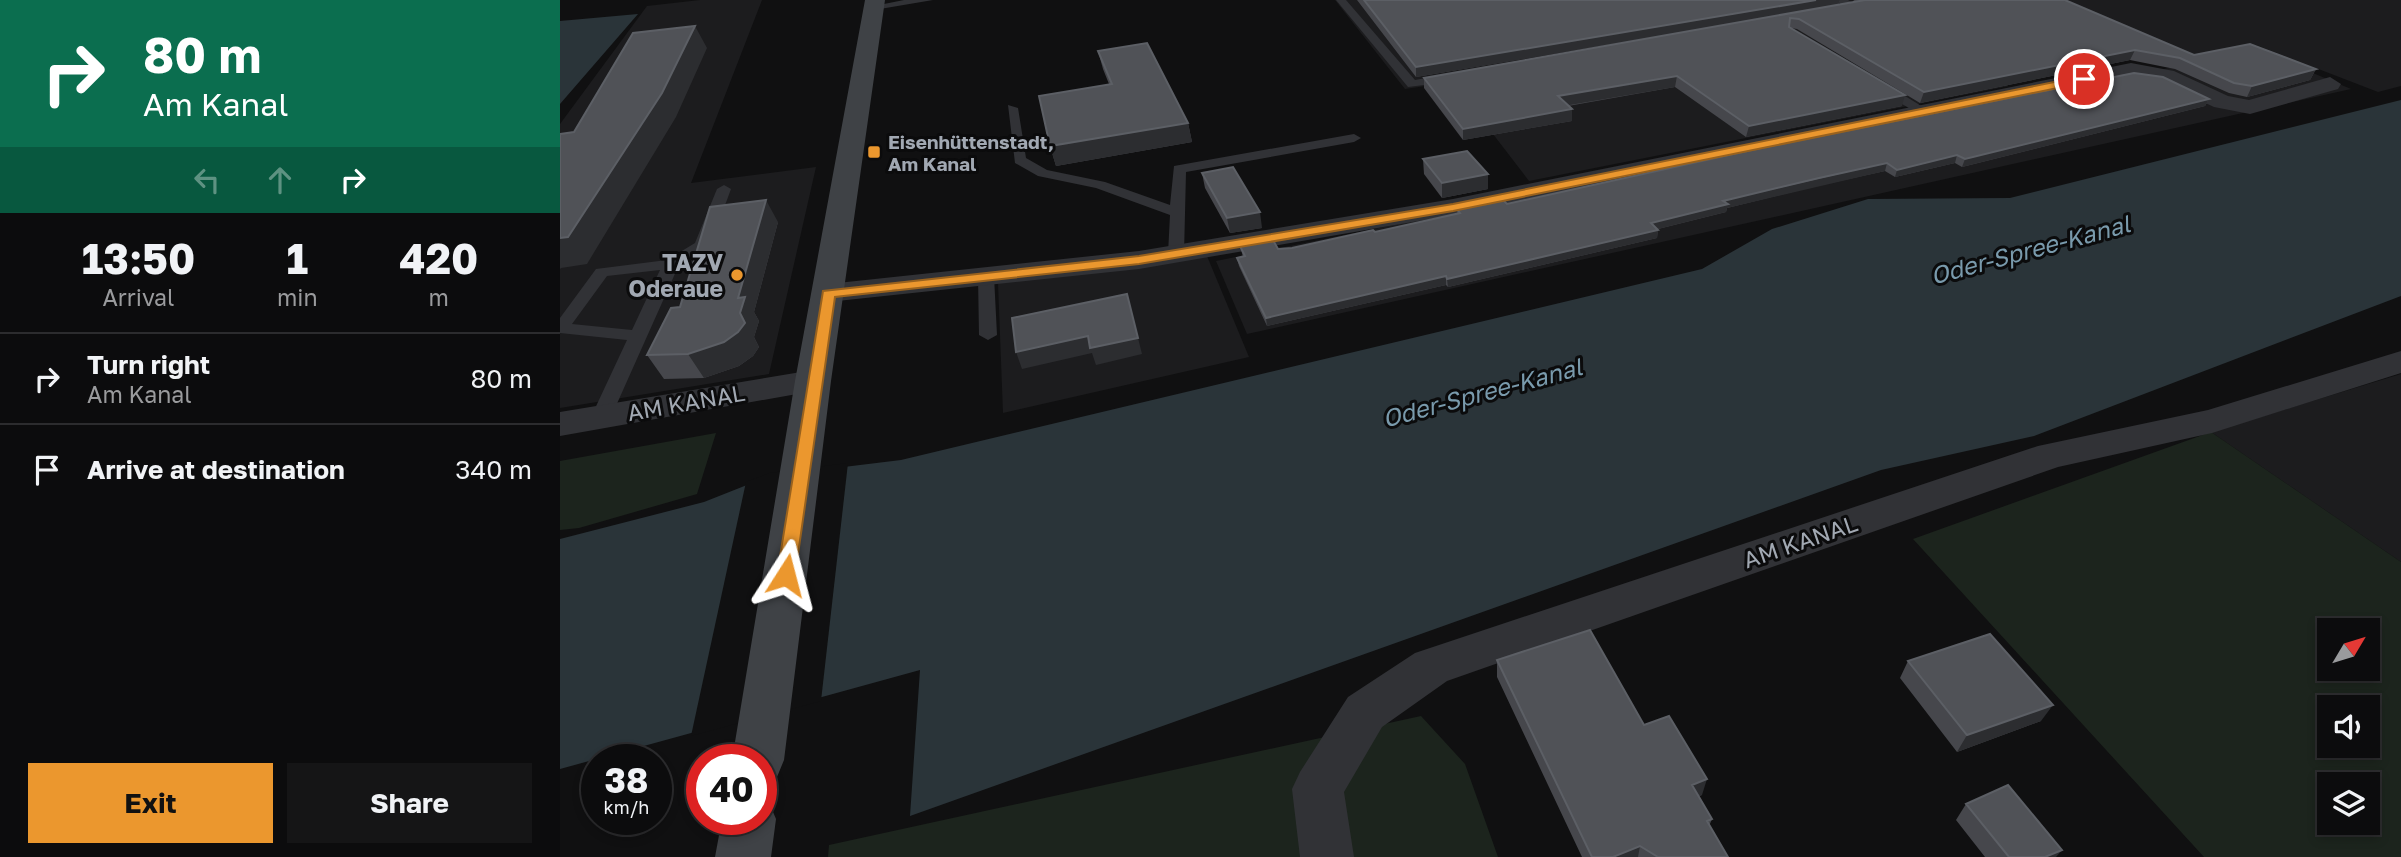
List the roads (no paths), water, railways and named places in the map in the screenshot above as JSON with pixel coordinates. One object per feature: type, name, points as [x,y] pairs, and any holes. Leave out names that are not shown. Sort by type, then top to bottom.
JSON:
[{"type":"street","points":[[760,744],[813,381],[874,3]]},
{"type":"street","points":[[828,293],[1176,254],[1453,207],[2132,70],[2166,76],[2222,102],[2250,107],[2330,84]]},
{"type":"street","name":"AM KANAL","points":[[1327,857],[1318,789],[1365,712],[1431,667],[2051,455],[2212,421],[2401,362]]},
{"type":"street","name":"AM KANAL","points":[[560,424],[813,381]]},
{"type":"lane","points":[[874,3],[928,0]]},
{"type":"lane","points":[[1341,0],[1412,85],[1465,75]]},
{"type":"lane","points":[[1830,13],[1857,8],[1839,0]]},
{"type":"lane","points":[[1864,76],[1925,112]]},
{"type":"lane","points":[[1012,108],[1020,160],[1043,173],[1100,185],[1178,213]]},
{"type":"lane","points":[[1176,254],[1180,169],[1354,138]]},
{"type":"lane","points":[[560,328],[601,272],[671,264],[702,246],[724,189]]},
{"type":"lane","points":[[601,417],[671,264]]},
{"type":"lane","points":[[986,276],[988,335]]},
{"type":"lane","points":[[560,328],[638,336]]},
{"type":"water","points":[[638,14],[560,104],[560,21]]},
{"type":"water","name":"Oder-Spree-Kanal","points":[[2401,100],[2401,296],[2034,436],[1881,470],[910,816],[920,670],[651,744],[581,744],[581,763],[560,769],[560,539],[704,502],[770,476],[901,460],[1702,269],[1772,229],[1868,199],[2010,198]]},
{"type":"place","name":"Eisenhüttenstadt, Am Kanal","points":[[874,152]]},
{"type":"place","name":"TAZV Oderaue","points":[[737,275]]}]
